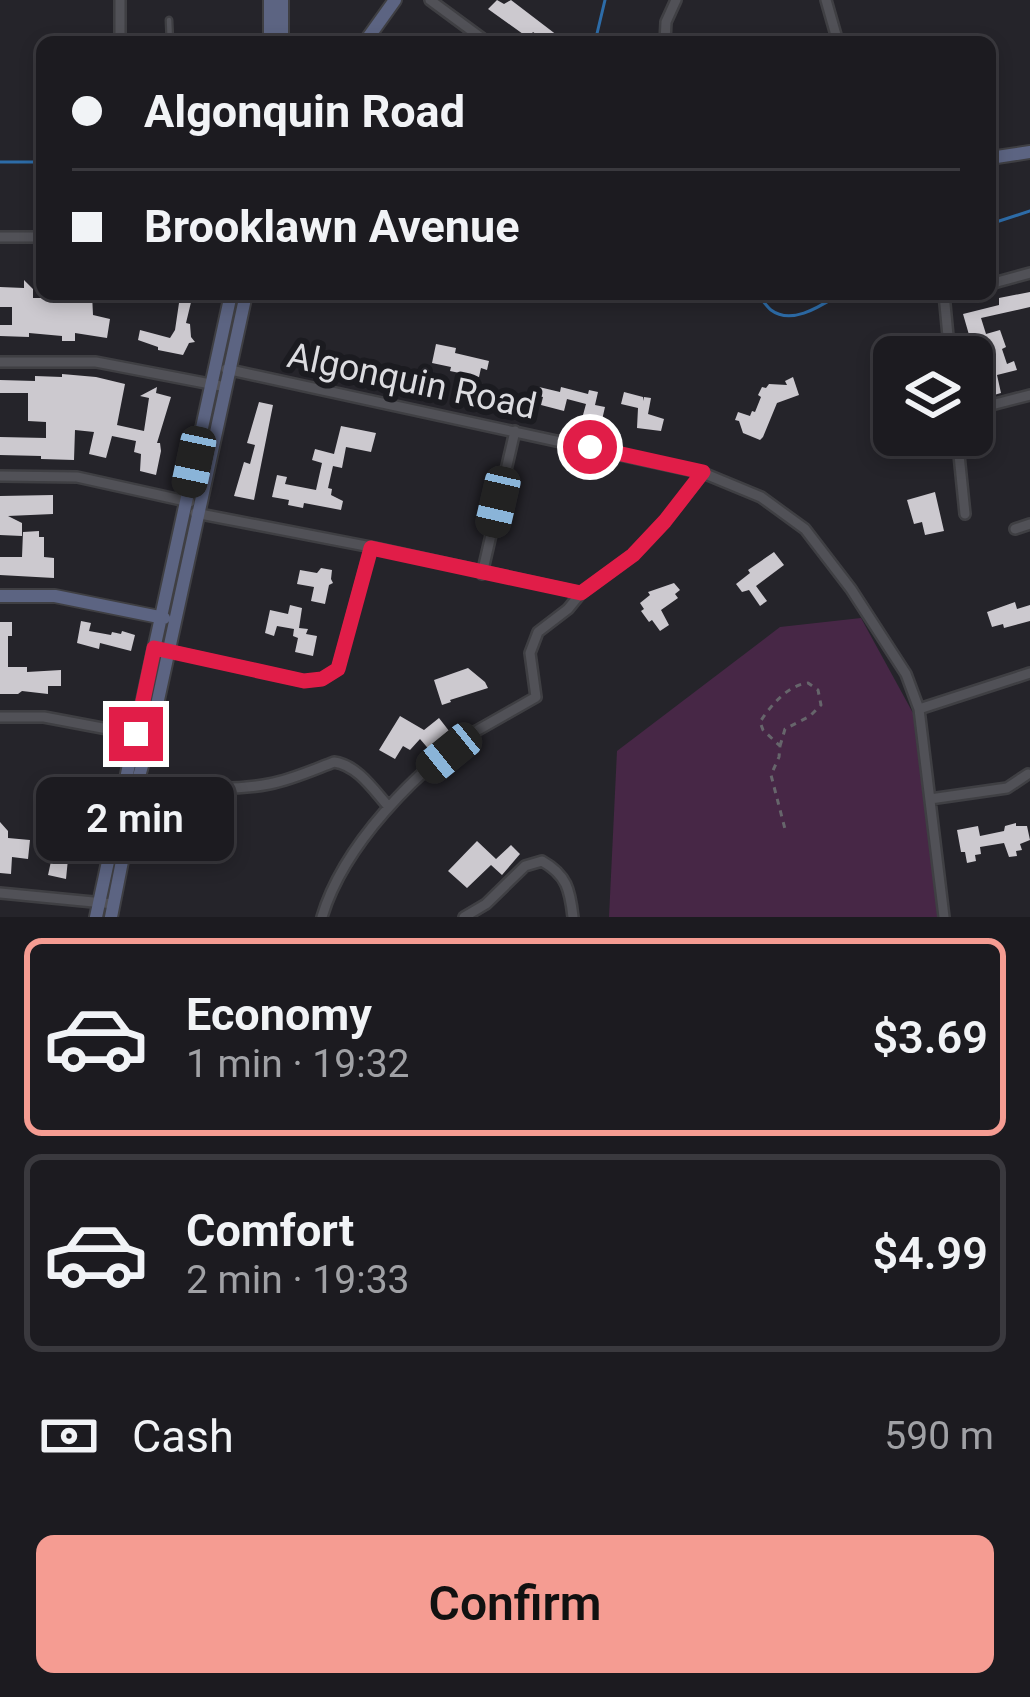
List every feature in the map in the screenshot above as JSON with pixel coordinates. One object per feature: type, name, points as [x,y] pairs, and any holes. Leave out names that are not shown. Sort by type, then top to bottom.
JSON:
[{"type":"main road","points":[[270,0],[270,36]]},
{"type":"main road","points":[[282,0],[282,36]]},
{"type":"main road","points":[[368,36],[395,0]]},
{"type":"main road","points":[[996,157],[1030,152]]},
{"type":"main road","points":[[168,619],[200,509],[230,300]]},
{"type":"main road","points":[[222,368],[244,300]]},
{"type":"main road","points":[[96,917],[108,908],[168,619],[184,506],[219,385]]},
{"type":"main road","points":[[0,596],[55,596],[168,619]]},
{"type":"street","points":[[120,0],[120,36]]},
{"type":"street","points":[[430,0],[479,36]]},
{"type":"street","points":[[665,36],[676,0]]},
{"type":"street","points":[[826,0],[836,36]]},
{"type":"street","points":[[0,237],[36,237]]},
{"type":"street","points":[[996,282],[1030,273]]},
{"type":"street","points":[[948,300],[949,336]]},
{"type":"street","points":[[0,362],[96,362],[219,385]]},
{"type":"street","name":"Algonquin Road","points":[[222,368],[703,472],[760,497],[805,529],[889,645],[919,709],[944,917]]},
{"type":"street","points":[[993,405],[1030,395]]},
{"type":"street","points":[[482,574],[515,430]]},
{"type":"street","points":[[959,456],[965,514]]},
{"type":"street","points":[[322,917],[341,873],[388,806],[475,732],[536,698],[530,653],[538,632],[633,555],[703,472]]},
{"type":"street","points":[[0,476],[77,477],[184,506],[581,593]]},
{"type":"street","points":[[1015,529],[1030,524]]},
{"type":"street","points":[[162,650],[304,681],[331,675],[338,669],[371,548]]},
{"type":"street","points":[[919,709],[1030,673]]},
{"type":"street","points":[[0,717],[44,717],[143,735]]},
{"type":"street","points":[[132,780],[190,788],[241,788],[273,784],[334,762],[352,768],[388,806]]},
{"type":"street","points":[[930,799],[1007,788],[1028,774]]},
{"type":"street","points":[[464,917],[486,904],[525,866],[542,861],[557,869],[570,892],[574,917]]},
{"type":"street","points":[[0,892],[108,908]]},
{"type":"lane","points":[[169,20],[170,36]]},
{"type":"path","points":[[780,746],[760,722],[795,685],[808,683],[818,691],[820,705],[810,716],[785,728],[779,757],[771,775],[785,829]]},
{"type":"shaded area","points":[[861,618],[913,713],[938,917],[609,917],[617,751],[780,627]]},
{"type":"building","points":[[497,0],[504,4],[511,0],[558,36],[533,32],[527,36],[488,9]]},
{"type":"building","points":[[24,280],[36,300],[92,300],[93,315],[110,319],[107,338],[75,333],[75,341],[29,333],[29,337],[0,336],[0,325],[12,325],[12,307],[0,307],[0,287],[24,288]]},
{"type":"building","points":[[1030,292],[1030,307],[981,318],[986,334],[1000,330],[1007,364],[1014,361],[1017,370],[997,375],[1001,393],[993,395],[993,336],[969,336],[963,314],[999,305],[999,298]]},
{"type":"building","points":[[165,300],[192,300],[186,323],[195,342],[189,343],[183,355],[138,340],[140,330],[170,338],[179,303]]},
{"type":"building","points":[[436,344],[489,361],[487,370],[481,368],[479,377],[432,363]]},
{"type":"building","points":[[62,374],[125,384],[117,425],[144,431],[149,398],[140,396],[157,387],[156,393],[171,397],[157,443],[161,451],[156,475],[140,471],[136,441],[112,436],[106,458],[89,454],[94,432],[75,430],[74,460],[0,455],[0,437],[46,438],[46,422],[28,421],[28,393],[0,393],[0,380],[35,381],[35,376]]},
{"type":"building","points":[[793,377],[799,395],[777,403],[763,437],[743,433],[735,420],[738,412],[750,416],[762,387],[787,385],[785,381]]},
{"type":"building","points":[[539,387],[598,392],[595,405],[605,407],[602,420],[583,415],[586,404],[567,399],[564,411],[541,405]]},
{"type":"building","points":[[624,392],[643,397],[643,401],[651,398],[648,414],[664,419],[661,431],[637,428],[638,408],[621,404]]},
{"type":"building","points":[[259,402],[273,405],[254,500],[234,496],[244,462],[250,464],[255,445],[247,443]]},
{"type":"building","points":[[341,426],[376,433],[371,452],[346,447],[342,468],[333,466],[328,488],[343,501],[341,510],[304,503],[303,508],[272,497],[277,475],[287,477],[285,484],[316,490],[322,463],[312,460],[315,449],[334,454]]},
{"type":"building","points":[[935,492],[944,531],[925,535],[922,522],[914,524],[907,500]]},
{"type":"building","points":[[53,495],[53,514],[8,516],[22,523],[22,536],[0,535],[0,496]]},
{"type":"building","points":[[39,531],[39,537],[44,537],[44,557],[54,558],[54,578],[0,575],[0,557],[22,557],[23,532]]},
{"type":"building","points":[[774,552],[784,565],[756,586],[767,601],[760,606],[749,590],[742,592],[736,584]]},
{"type":"building","points":[[321,568],[332,570],[333,583],[325,604],[311,601],[314,587],[297,584],[300,570],[317,573]]},
{"type":"building","points":[[674,583],[680,590],[675,594],[678,598],[661,610],[669,625],[660,631],[641,611],[640,603],[648,592]]},
{"type":"building","points":[[1015,602],[1017,609],[1030,605],[1030,621],[992,627],[987,612]]},
{"type":"building","points":[[290,605],[302,608],[299,628],[317,636],[313,656],[295,652],[298,638],[293,636],[294,629],[277,626],[274,636],[265,633],[270,610],[288,614]]},
{"type":"building","points":[[81,621],[91,623],[89,631],[135,635],[131,651],[77,643]]},
{"type":"building","points":[[0,622],[12,622],[8,667],[27,667],[27,672],[61,670],[61,686],[48,686],[48,694],[0,694]]},
{"type":"building","points":[[468,668],[488,688],[442,705],[434,680]]},
{"type":"building","points":[[400,716],[424,730],[439,718],[453,736],[432,753],[420,739],[410,750],[403,746],[395,759],[379,750]]},
{"type":"building","points":[[76,804],[73,833],[68,831],[62,853],[68,859],[66,879],[48,875],[55,843],[44,841],[48,824],[57,826],[63,809]]},
{"type":"building","points":[[0,822],[8,838],[30,840],[28,859],[12,857],[11,874],[0,873]]},
{"type":"building","points":[[1016,823],[1027,826],[1030,840],[1020,844],[1017,856],[1009,857],[1004,843],[980,847],[976,861],[967,863],[957,830],[978,826],[980,836]]},
{"type":"building","points":[[477,841],[496,859],[511,845],[520,854],[502,875],[491,865],[467,888],[448,871]]},
{"type":"waterway","points":[[596,36],[605,0]]},
{"type":"waterway","points":[[0,162],[36,162]]},
{"type":"waterway","points":[[996,222],[1030,211]]},
{"type":"waterway","points":[[762,300],[771,310],[788,316],[829,300]]},
{"type":"route","points":[[136,734],[154,648],[304,681],[331,675],[338,669],[371,548],[581,593],[633,555],[703,472],[590,447]]}]
